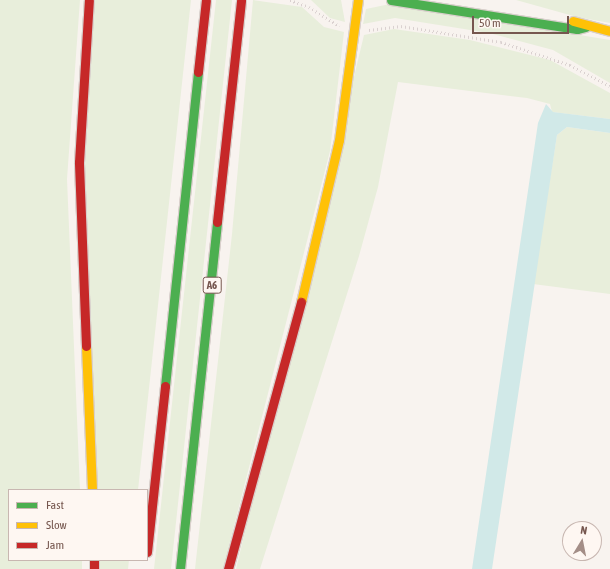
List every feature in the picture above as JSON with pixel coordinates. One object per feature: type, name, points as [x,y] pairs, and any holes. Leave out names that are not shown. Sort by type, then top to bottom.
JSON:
[{"type":"main road","points":[[89,0],[79,170],[92,489]]},
{"type":"main road","points":[[148,543],[206,0]]},
{"type":"main road","name":"A6","points":[[180,569],[241,0]]},
{"type":"main road","points":[[228,569],[321,223],[339,140],[358,0]]},
{"type":"main road","points":[[391,0],[577,29],[586,27],[610,31]]},
{"type":"main road","points":[[461,0],[579,22],[586,27]]},
{"type":"path","points":[[290,0],[309,6],[333,25],[344,27]]},
{"type":"path","points":[[360,29],[401,26],[501,42],[570,65],[610,86]]},
{"type":"green space","points":[[0,0],[80,0],[67,179],[80,489],[8,489],[8,561],[82,561],[82,569],[0,569]]},
{"type":"green space","points":[[94,0],[191,0],[138,489],[94,489],[81,239]]},
{"type":"green space","points":[[216,0],[232,0],[171,569],[154,569]]},
{"type":"green space","points":[[253,0],[302,7],[324,27],[344,32],[330,151],[223,569],[195,569],[232,234]]},
{"type":"green space","points":[[311,0],[341,0],[345,22],[330,18]]},
{"type":"green space","points":[[516,0],[610,0],[610,23],[577,17]]},
{"type":"green space","points":[[390,4],[610,40],[610,83],[553,50],[489,33],[395,18],[363,24],[366,9]]},
{"type":"green space","points":[[394,29],[470,40],[550,60],[610,93],[610,119],[552,112],[550,104],[527,98],[398,82],[378,187],[359,256],[260,569],[236,569],[364,35]]},
{"type":"green space","points":[[567,127],[610,133],[610,294],[533,284],[557,135]]},
{"type":"green space","points":[[96,561],[129,561],[128,569],[96,569]]},
{"type":"water","points":[[546,104],[553,112],[610,119],[610,133],[567,127],[557,135],[492,569],[472,569],[538,123]]},
{"type":"traffic: fast","points":[[391,0],[577,29],[586,27]]},
{"type":"traffic: fast","points":[[165,386],[198,72]]},
{"type":"traffic: fast","points":[[180,569],[217,222]]},
{"type":"traffic: slow","points":[[301,302],[339,140],[358,0]]},
{"type":"traffic: slow","points":[[573,21],[610,31]]},
{"type":"traffic: slow","points":[[86,346],[92,489]]},
{"type":"traffic: jam","points":[[86,346],[79,162],[89,0]]},
{"type":"traffic: jam","points":[[198,72],[206,0]]},
{"type":"traffic: jam","points":[[217,222],[241,0]]},
{"type":"traffic: jam","points":[[228,569],[301,302]]},
{"type":"traffic: jam","points":[[148,543],[165,386]]},
{"type":"traffic: jam","points":[[94,561],[94,569]]}]
